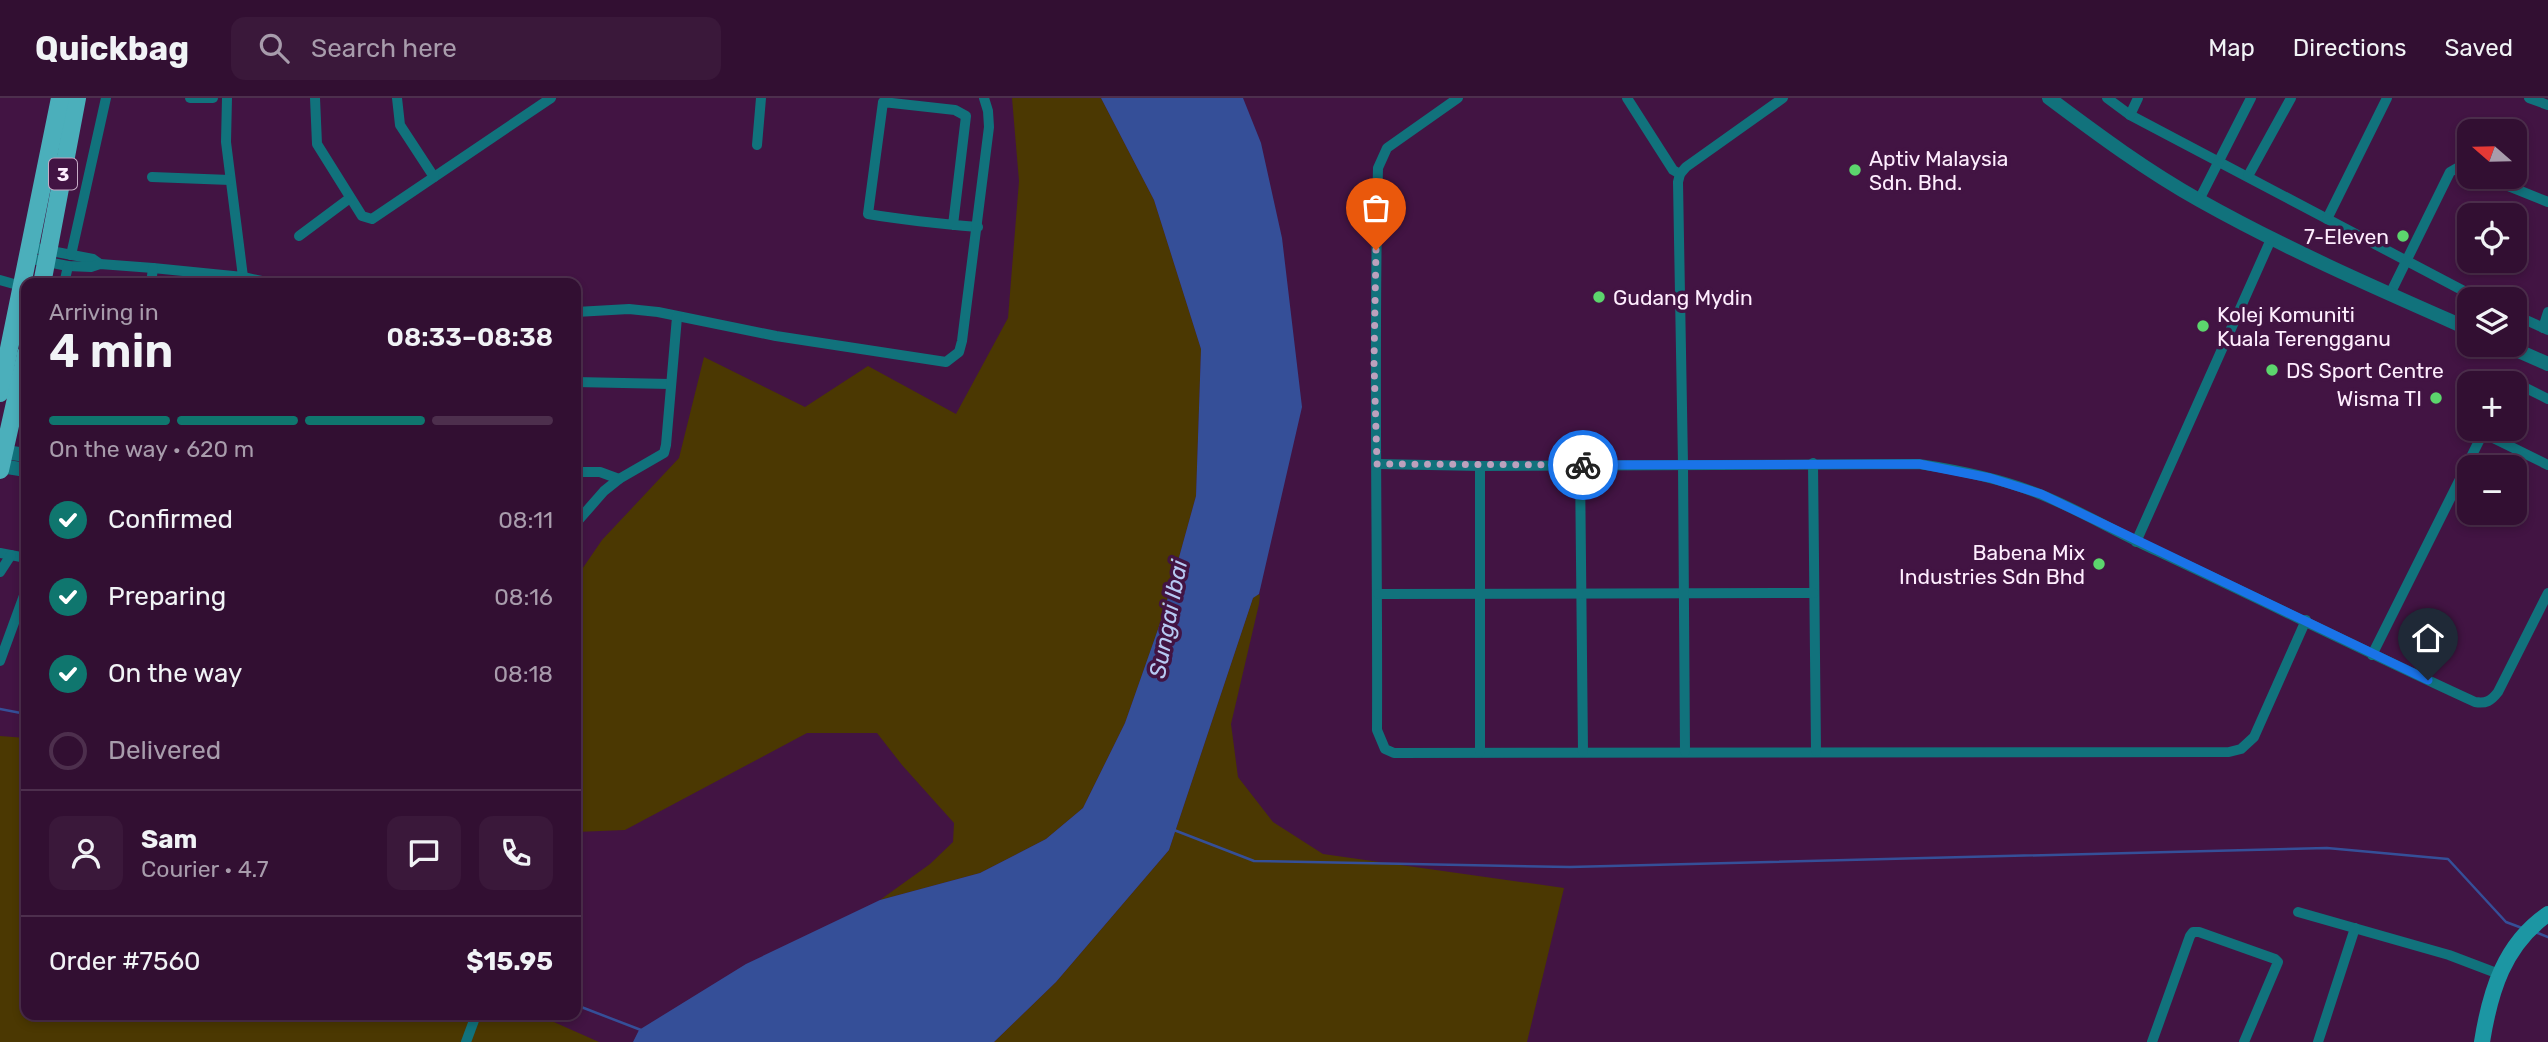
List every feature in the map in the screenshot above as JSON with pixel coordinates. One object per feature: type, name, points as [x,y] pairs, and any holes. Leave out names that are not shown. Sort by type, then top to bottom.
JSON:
[{"type":"main road","name":"3","points":[[23,278],[60,98]]},
{"type":"main road","name":"3","points":[[43,278],[77,98]]},
{"type":"main road","name":"3","points":[[0,391],[21,286]]},
{"type":"main road","points":[[2,463],[21,377]]},
{"type":"main road","points":[[2482,1042],[2490,998],[2509,954],[2528,930],[2548,914]]},
{"type":"street","points":[[66,278],[106,98]]},
{"type":"street","points":[[190,98],[213,98]]},
{"type":"street","points":[[28,253],[70,260],[91,268],[100,264],[243,278],[226,142],[227,98]]},
{"type":"street","points":[[315,98],[317,144],[350,198],[367,219],[377,217],[551,98]]},
{"type":"street","points":[[397,98],[400,125],[434,177]]},
{"type":"street","points":[[757,145],[761,98]]},
{"type":"street","points":[[1458,98],[1387,148],[1378,168],[1374,305],[1377,730],[1385,749],[1394,752],[2229,752],[2241,749],[2254,737],[2306,620]]},
{"type":"street","points":[[1628,98],[1673,170],[1680,174]]},
{"type":"street","points":[[1680,174],[1783,98]]},
{"type":"street","points":[[2049,98],[2199,200],[2390,294],[2457,324]]},
{"type":"street","points":[[2107,98],[2130,114],[2457,288]]},
{"type":"street","points":[[2130,114],[2138,98]]},
{"type":"street","points":[[2199,200],[2227,166],[2252,98]]},
{"type":"street","points":[[2248,176],[2291,98]]},
{"type":"street","points":[[2327,219],[2387,98]]},
{"type":"street","points":[[2529,98],[2548,106]]},
{"type":"street","points":[[581,312],[658,312],[776,335],[946,362],[959,352],[962,341],[989,127],[985,100]]},
{"type":"street","points":[[953,225],[966,116],[955,110],[883,102],[868,214],[953,225],[978,227]]},
{"type":"street","points":[[2390,294],[2450,172],[2457,168]]},
{"type":"street","points":[[1680,174],[1678,207],[1685,752]]},
{"type":"street","points":[[152,177],[230,180]]},
{"type":"street","points":[[2516,189],[2548,202]]},
{"type":"street","points":[[299,236],[350,198]]},
{"type":"street","points":[[2136,541],[2272,237]]},
{"type":"street","points":[[152,278],[153,268]]},
{"type":"street","points":[[0,279],[21,286]]},
{"type":"street","points":[[2527,320],[2546,329],[2548,312]]},
{"type":"street","points":[[581,517],[604,491],[619,479],[664,453],[677,317]]},
{"type":"street","points":[[2527,355],[2548,364]]},
{"type":"street","points":[[581,383],[670,384]]},
{"type":"street","points":[[2527,388],[2548,399]]},
{"type":"street","points":[[2372,654],[2479,441]]},
{"type":"street","points":[[2503,441],[2548,465]]},
{"type":"street","points":[[2,463],[21,457]]},
{"type":"street","points":[[2,463],[21,469]]},
{"type":"street","points":[[1812,463],[1816,751]]},
{"type":"street","points":[[1377,464],[1919,464],[1990,478],[2054,501],[2372,654],[2475,702],[2483,703],[2492,700],[2498,692],[2548,593]]},
{"type":"street","points":[[1580,465],[1583,752]]},
{"type":"street","points":[[1480,466],[1480,752]]},
{"type":"street","points":[[581,472],[610,474],[619,479]]},
{"type":"street","points":[[0,572],[5,554]]},
{"type":"street","points":[[1378,594],[1814,593]]},
{"type":"street","points":[[0,661],[21,604]]},
{"type":"street","points":[[2298,912],[2449,955],[2499,974]]},
{"type":"street","points":[[2318,1042],[2356,928]]},
{"type":"street","points":[[2152,1042],[2193,932],[2278,962],[2244,1042]]},
{"type":"street","points":[[466,1042],[474,1020]]},
{"type":"shaded area","points":[[1012,98],[1101,98],[1154,200],[1201,349],[1196,496],[1163,615],[1125,723],[1083,808],[1046,839],[980,873],[880,900],[930,864],[953,842],[954,823],[877,733],[807,733],[625,830],[581,832],[581,571],[602,540],[679,458],[704,357],[805,407],[868,366],[956,414],[1008,318],[1019,181]]},
{"type":"shaded area","points":[[1256,594],[1260,595],[1259,604],[1231,724],[1238,777],[1273,822],[1323,854],[1564,888],[1527,1042],[994,1042],[1056,982],[1169,850]]},
{"type":"shaded area","points":[[0,736],[21,738],[21,1020],[549,1020],[599,1042],[0,1042]]},
{"type":"water","name":"Sungai Ibai","points":[[1101,98],[1243,98],[1261,143],[1282,238],[1302,407],[1259,594],[1253,598],[1169,850],[1056,982],[994,1042],[633,1042],[639,1030],[746,964],[880,900],[980,873],[1046,839],[1083,808],[1125,723],[1163,615],[1196,496],[1201,349],[1154,200]]},
{"type":"waterway","points":[[0,709],[21,713]]},
{"type":"waterway","points":[[1174,830],[1254,861],[1570,867],[2327,848],[2448,859],[2506,922],[2522,928]]},
{"type":"waterway","points":[[2535,932],[2548,937]]},
{"type":"waterway","points":[[581,1007],[641,1030]]},
{"type":"way so far","points":[[1376,250],[1374,362],[1377,464],[1583,465]]},
{"type":"place","name":"Aptiv Malaysia Sdn. Bhd.","points":[[1855,170]]},
{"type":"place","name":"7-Eleven","points":[[2403,236]]},
{"type":"place","name":"Gudang Mydin","points":[[1599,297]]},
{"type":"place","name":"Kolej Komuniti Kuala Terengganu","points":[[2203,326]]},
{"type":"place","name":"DS Sport Centre","points":[[2272,370]]},
{"type":"place","name":"Wisma TI","points":[[2436,398]]},
{"type":"place","name":"Babena Mix Industries Sdn Bhd","points":[[2099,564]]},
{"type":"route","points":[[1583,465],[1919,464],[1990,478],[2041,494],[2428,680]]}]
